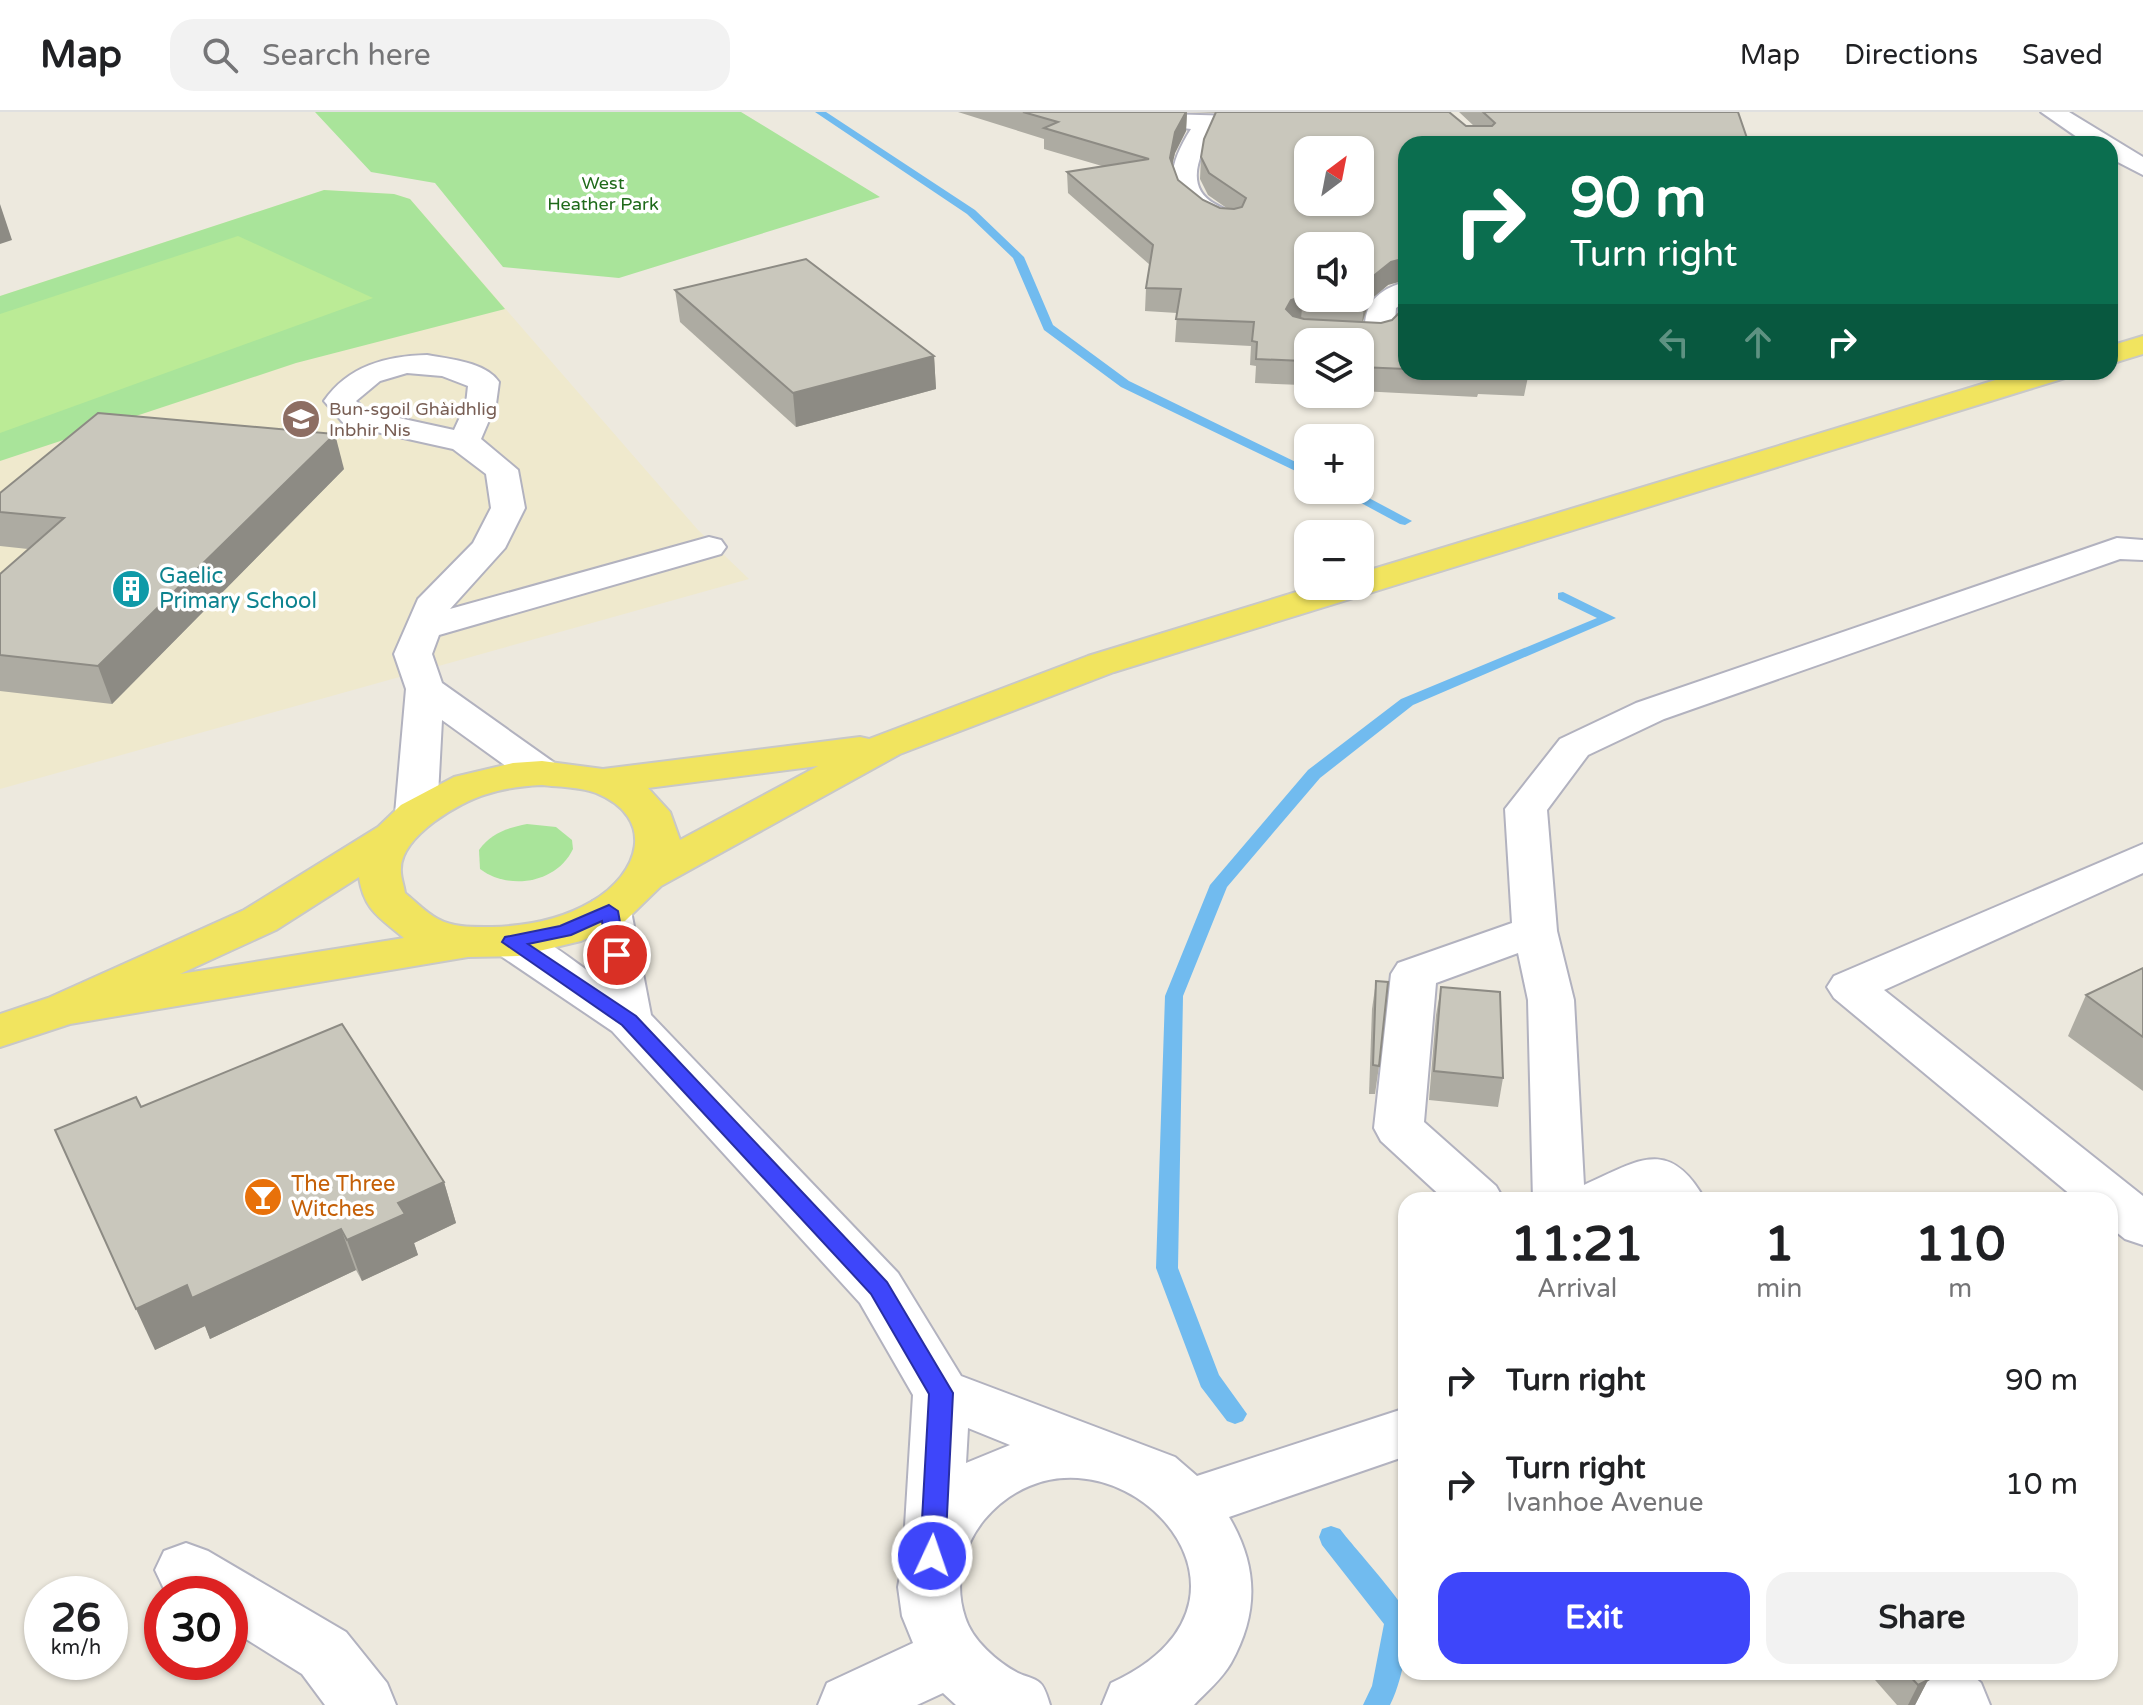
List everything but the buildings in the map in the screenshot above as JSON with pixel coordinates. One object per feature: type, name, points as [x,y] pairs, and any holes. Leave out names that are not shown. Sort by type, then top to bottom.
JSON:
[{"type":"main road","points":[[2118,353],[2143,345]]},
{"type":"main road","points":[[1374,580],[2028,380]]},
{"type":"main road","points":[[64,1009],[565,931],[609,911],[646,876],[886,746],[1101,664],[1308,600]]},
{"type":"main road","points":[[0,1031],[64,1009],[260,920],[468,786],[513,775],[542,773],[603,781],[886,746]]},
{"type":"main road","points":[[603,781],[635,797],[649,812],[659,839],[646,876]]},
{"type":"main road","points":[[405,825],[379,866],[384,898],[423,930],[490,942]]},
{"type":"street","points":[[1110,112],[1206,124],[1296,122]]},
{"type":"street","points":[[2053,112],[2091,136]]},
{"type":"street","points":[[1206,124],[1187,154],[1183,175],[1193,201],[1229,222]]},
{"type":"street","points":[[2118,153],[2143,168]]},
{"type":"street","points":[[1374,335],[1379,335],[1379,312],[1386,299],[1398,294]]},
{"type":"street","points":[[405,825],[425,689],[413,654],[436,599],[488,548],[508,508],[502,470],[452,440]]},
{"type":"street","points":[[423,628],[709,547]]},
{"type":"street","points":[[1559,1192],[1551,1000],[1535,931],[1526,809],[1574,747],[1650,711],[2117,548],[2143,550]]},
{"type":"street","points":[[425,689],[542,773]]},
{"type":"street","points":[[2102,1192],[1850,987],[2143,857]]},
{"type":"street","points":[[609,911],[629,1020]]},
{"type":"street","points":[[1469,1192],[1399,1128],[1414,974],[1535,931]]},
{"type":"street","points":[[490,942],[629,1020],[879,1288],[941,1393],[929,1591],[936,1624],[953,1656],[984,1689],[1018,1705]]},
{"type":"street","points":[[1618,1192],[1653,1176],[1670,1192]]},
{"type":"street","points":[[2118,1205],[2143,1225]]},
{"type":"street","points":[[941,1393],[1098,1455],[1133,1463],[1165,1480],[1191,1504],[1214,1539],[1223,1579],[1218,1621],[1198,1659],[1165,1689],[1134,1705]]},
{"type":"street","points":[[1191,1504],[1398,1435]]},
{"type":"street","points":[[932,1556],[949,1518],[976,1487],[1013,1465],[1055,1454],[1098,1455]]},
{"type":"street","points":[[248,1607],[324,1653],[364,1705]]},
{"type":"street","points":[[850,1705],[953,1656]]},
{"type":"street","points":[[1933,1680],[1958,1705]]},
{"type":"shaded area","name":"Bun-sgoil Ghàidhlig Inbhir Nis","points":[[324,190],[394,194],[410,199],[698,530],[749,579],[0,789],[0,296]]},
{"type":"green space","name":"West Heather Park","points":[[315,112],[741,112],[880,197],[619,278],[503,267],[435,183],[371,172]]},
{"type":"green space","points":[[324,190],[394,194],[410,199],[505,309],[296,363],[0,461],[0,296]]},
{"type":"green space","points":[[238,236],[373,298],[0,433],[0,314]]},
{"type":"green space","points":[[527,824],[556,827],[572,840],[573,849],[566,861],[556,870],[531,880],[505,880],[480,869],[479,850],[489,839],[500,832]]},
{"type":"waterway","points":[[820,112],[971,212],[1018,257],[1048,327],[1125,384],[1294,466]]},
{"type":"waterway","points":[[1372,504],[1405,521]]},
{"type":"waterway","points":[[1235,1414],[1209,1380],[1167,1268],[1174,996],[1219,885],[1314,774],[1407,702],[1609,618],[1563,596]]},
{"type":"waterway","points":[[1331,1537],[1397,1621],[1385,1689],[1376,1705]]},
{"type":"place","name":"Bun-sgoil Ghàidhlig Inbhir Nis","points":[[301,419]]},
{"type":"place","name":"Gaelic Primary School","points":[[131,589]]},
{"type":"place","name":"The Three Witches","points":[[263,1197]]},
{"type":"route","points":[[617,955],[609,911],[565,931],[511,942],[629,1020],[879,1288],[941,1393],[932,1556]]}]
